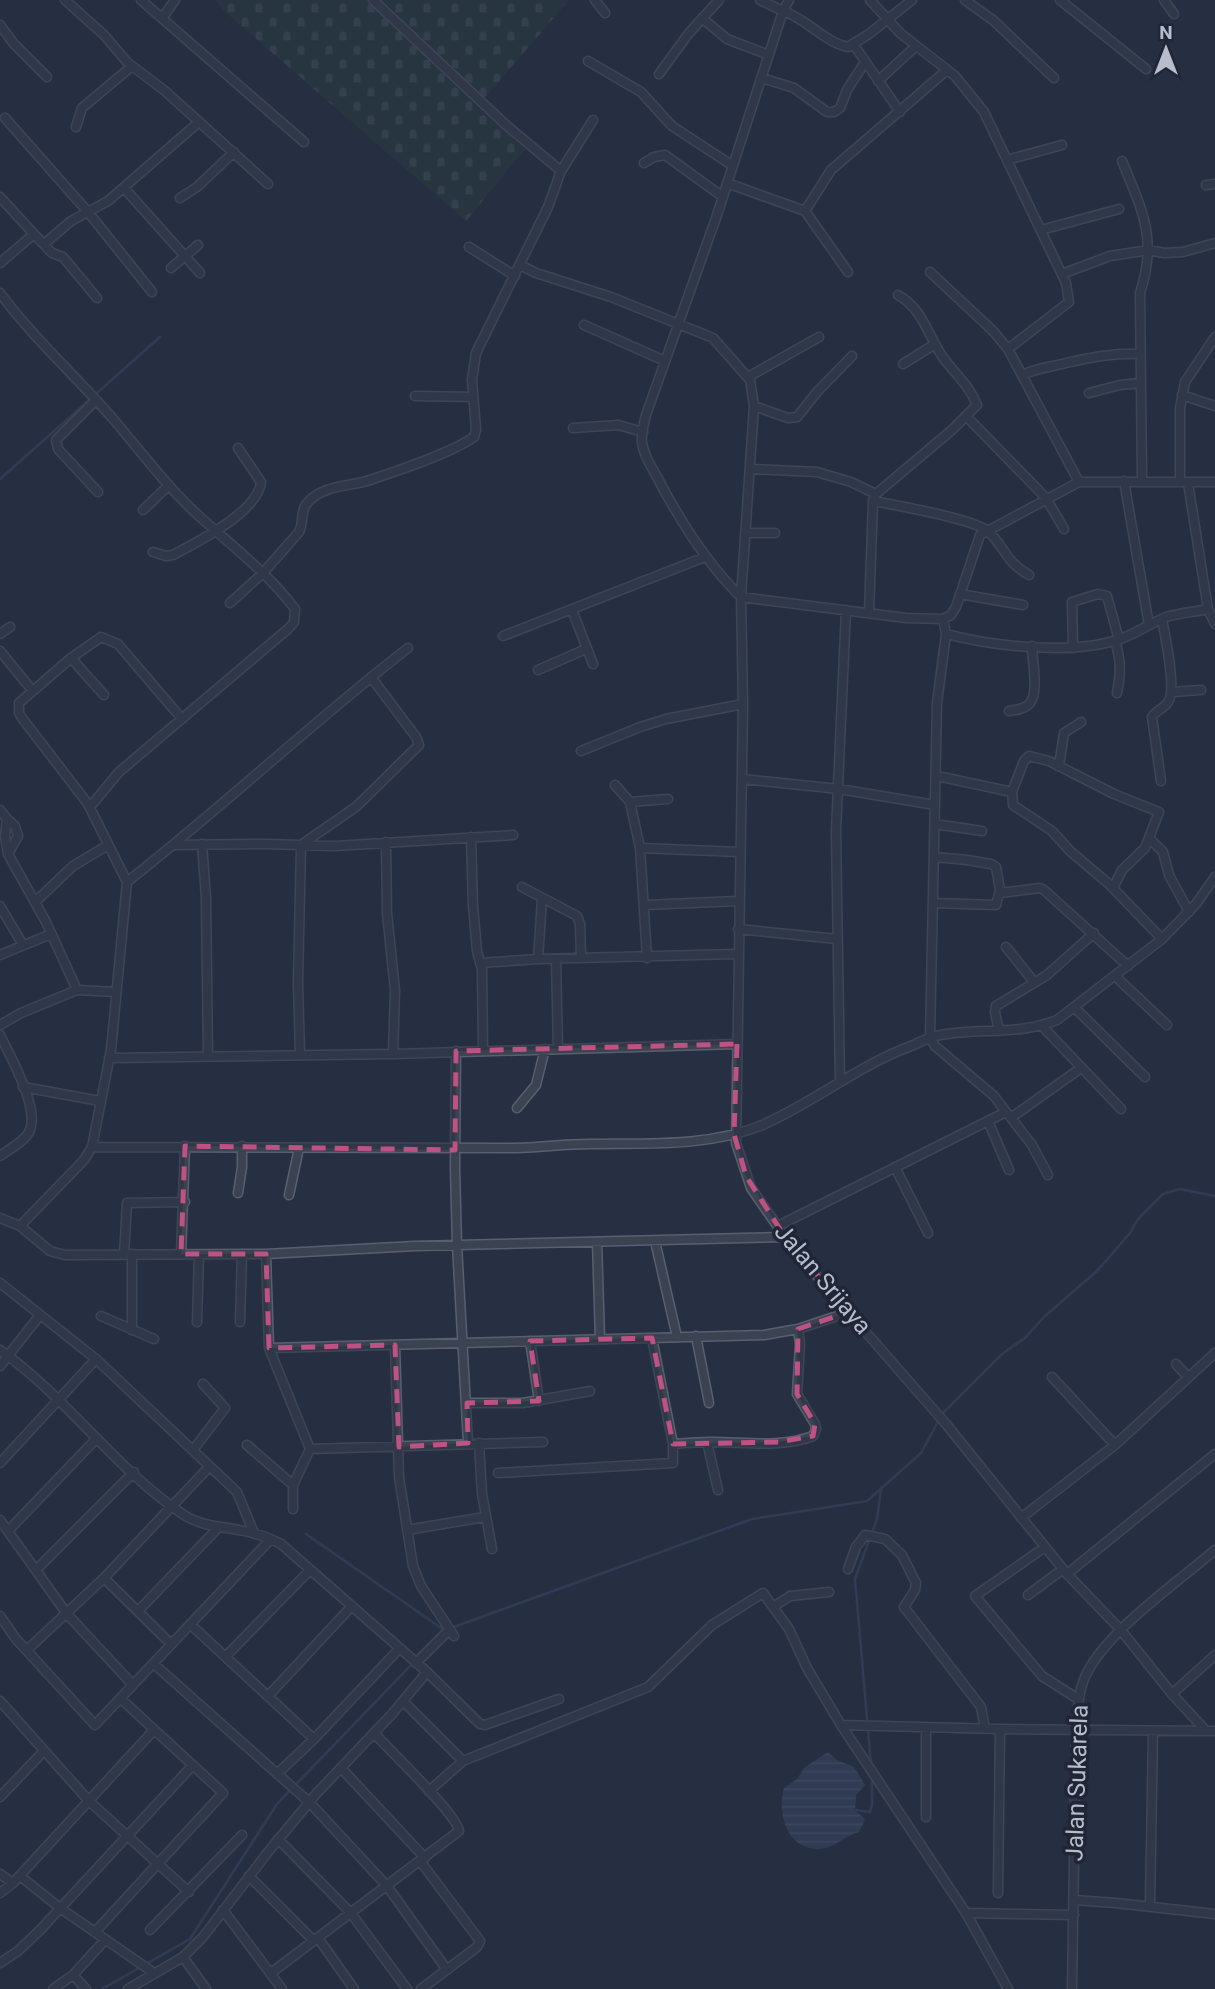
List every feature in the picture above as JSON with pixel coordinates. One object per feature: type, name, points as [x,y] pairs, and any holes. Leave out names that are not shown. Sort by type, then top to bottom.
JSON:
[{"type":"street","points":[[65,0],[104,35],[132,66],[165,91],[268,184]]},
{"type":"street","points":[[141,0],[304,142]]},
{"type":"street","points":[[163,17],[175,0]]},
{"type":"street","points":[[373,0],[506,125],[561,171]]},
{"type":"street","points":[[595,0],[605,13]]},
{"type":"street","points":[[659,74],[719,0]]},
{"type":"street","points":[[761,0],[803,19],[842,46],[848,47],[855,45],[912,0]]},
{"type":"street","points":[[789,0],[664,361],[643,432],[645,454],[665,493],[721,578],[741,597],[943,619],[951,615],[980,535],[1046,498],[1079,482],[1215,482]]},
{"type":"street","points":[[870,0],[887,21],[956,76],[984,112],[1062,274],[1069,293],[1069,302],[1008,349]]},
{"type":"street","points":[[965,0],[994,21],[1054,78]]},
{"type":"street","points":[[1060,0],[1146,69]]},
{"type":"street","points":[[1164,0],[1174,13]]},
{"type":"street","points":[[702,18],[727,39],[769,55]]},
{"type":"street","points":[[0,25],[14,44],[47,77]]},
{"type":"street","points":[[855,45],[900,111]]},
{"type":"street","points":[[878,81],[916,46]]},
{"type":"street","points":[[588,61],[641,92],[672,126],[733,166]]},
{"type":"street","points":[[762,78],[794,88],[827,112],[834,112],[840,108],[847,90],[865,62]]},
{"type":"street","points":[[76,127],[82,108],[132,66]]},
{"type":"street","points":[[805,211],[831,170],[947,70]]},
{"type":"street","points":[[5,118],[88,212],[152,292]]},
{"type":"street","points":[[230,603],[263,573],[299,533],[303,525],[303,508],[309,500],[331,488],[374,479],[454,448],[474,437],[476,430],[472,397],[476,353],[548,207],[561,171],[593,120]]},
{"type":"street","points":[[44,244],[65,225],[108,201],[199,122]]},
{"type":"street","points":[[1007,160],[1062,145]]},
{"type":"street","points":[[180,198],[197,187],[234,152]]},
{"type":"street","points":[[644,163],[654,156],[664,155],[723,197]]},
{"type":"street","points":[[1122,161],[1144,216],[1149,250],[1148,270],[1140,293],[1142,481]]},
{"type":"street","points":[[727,183],[805,211],[848,272]]},
{"type":"street","points":[[124,188],[200,274]]},
{"type":"street","points":[[0,197],[54,255],[63,257],[97,298]]},
{"type":"street","points":[[1041,230],[1118,209]]},
{"type":"street","points":[[0,263],[34,234]]},
{"type":"street","points":[[1062,274],[1110,256],[1149,250],[1164,253],[1183,252],[1215,243]]},
{"type":"street","points":[[171,268],[198,245]]},
{"type":"street","points":[[469,247],[515,276]]},
{"type":"street","points":[[520,265],[536,273],[611,297],[713,338],[748,377],[819,337]]},
{"type":"street","points":[[930,272],[993,331],[1008,349],[1079,482]]},
{"type":"street","points":[[0,293],[27,327],[74,375],[169,485],[200,517],[263,573],[295,609],[294,622],[119,772],[90,807]]},
{"type":"street","points":[[869,613],[875,498],[977,407],[971,391],[942,356],[918,313],[906,299],[898,295]]},
{"type":"street","points":[[584,325],[664,361]]},
{"type":"street","points":[[1215,337],[1185,382],[1180,408],[1184,482],[1215,623]]},
{"type":"street","points":[[903,364],[936,344]]},
{"type":"street","points":[[1022,375],[1091,356],[1140,354]]},
{"type":"street","points":[[754,406],[788,418],[797,417],[852,356]]},
{"type":"street","name":"Jalan Srijaya","points":[[748,377],[754,406],[741,597],[743,704],[734,1134],[751,1188],[785,1237],[946,1424],[1021,1518]]},
{"type":"street","points":[[1089,393],[1140,383]]},
{"type":"street","points":[[1182,395],[1215,407]]},
{"type":"street","points":[[415,396],[472,397]]},
{"type":"street","points":[[95,399],[69,425],[56,443],[58,449],[98,492]]},
{"type":"street","points":[[967,417],[1046,498],[1065,529]]},
{"type":"street","points":[[573,428],[618,425],[643,432]]},
{"type":"street","points":[[153,552],[173,555],[218,531],[257,497],[261,489],[260,478],[238,448]]},
{"type":"street","points":[[750,468],[817,472],[851,482],[875,498],[988,530],[1015,567],[1028,575]]},
{"type":"street","points":[[1124,481],[1149,625]]},
{"type":"street","points":[[143,510],[169,485]]},
{"type":"street","points":[[746,533],[775,533]]},
{"type":"street","points":[[503,636],[705,557]]},
{"type":"street","points":[[960,594],[1024,605]]},
{"type":"street","points":[[1073,648],[1072,602],[1098,594],[1107,596],[1120,658],[1121,671],[1117,693]]},
{"type":"street","points":[[946,634],[999,644],[1073,648],[1117,640],[1162,619],[1210,604]]},
{"type":"street","points":[[572,610],[593,664]]},
{"type":"street","points":[[839,1082],[836,831],[846,610]]},
{"type":"street","points":[[943,619],[946,634],[937,703],[930,1038],[934,1046],[994,1096],[1032,1145],[1048,1175]]},
{"type":"street","points":[[1161,781],[1152,717],[1153,713],[1166,705],[1172,692],[1162,619]]},
{"type":"street","points":[[0,635],[10,627]]},
{"type":"street","points":[[20,1226],[84,1160],[92,1147],[109,1058],[127,882],[90,807],[19,713],[19,703],[97,638],[109,638],[139,666],[182,719]]},
{"type":"street","points":[[1009,711],[1030,704],[1034,694],[1032,646]]},
{"type":"street","points":[[127,882],[408,648]]},
{"type":"street","points":[[538,670],[586,649]]},
{"type":"street","points":[[0,651],[32,690]]},
{"type":"street","points":[[71,658],[104,695]]},
{"type":"street","points":[[301,845],[357,806],[419,745],[416,737],[371,677]]},
{"type":"street","points":[[1172,692],[1201,690]]},
{"type":"street","points":[[581,751],[666,719],[743,704]]},
{"type":"street","points":[[1059,766],[1065,733],[1081,722]]},
{"type":"street","points":[[1113,888],[1122,870],[1145,848],[1159,812],[1114,794],[1059,766],[1029,756],[1012,792],[1013,805],[1052,831],[1162,939]]},
{"type":"street","points":[[937,776],[1012,792]]},
{"type":"street","points":[[742,779],[839,789],[936,805]]},
{"type":"street","points":[[615,785],[630,802],[640,848],[647,958]]},
{"type":"street","points":[[630,802],[668,799]]},
{"type":"street","points":[[0,810],[7,819],[5,836],[8,854],[35,902],[77,990]]},
{"type":"street","points":[[934,824],[982,831]]},
{"type":"street","points":[[174,845],[335,846],[513,835]]},
{"type":"street","points":[[471,837],[483,1050]]},
{"type":"street","points":[[1150,839],[1163,852],[1169,875],[1189,912]]},
{"type":"street","points":[[386,842],[387,913],[395,991],[393,1054]]},
{"type":"street","points":[[202,844],[206,898],[208,1055]]},
{"type":"street","points":[[35,902],[73,866],[108,845]]},
{"type":"street","points":[[300,1055],[298,983],[301,845]]},
{"type":"street","points":[[640,848],[739,852]]},
{"type":"street","points":[[933,903],[990,906],[996,905],[1000,893],[999,872],[991,864],[934,857]]},
{"type":"street","points":[[92,1147],[242,1146],[455,1150],[666,1143],[734,1134],[781,1115],[892,1053],[930,1038],[1042,1026],[1057,1020],[1162,939],[1189,912],[1215,877]]},
{"type":"street","points":[[523,887],[577,916],[580,924],[581,958]]},
{"type":"street","points":[[1000,893],[1040,888],[1044,890],[1128,966]]},
{"type":"street","points":[[538,959],[542,899]]},
{"type":"street","points":[[645,905],[738,901]]},
{"type":"street","points":[[0,906],[23,945]]},
{"type":"street","points":[[738,929],[837,939]]},
{"type":"street","points":[[999,1031],[996,1006],[1047,975],[1094,933]]},
{"type":"street","points":[[0,955],[51,934]]},
{"type":"street","points":[[1006,947],[1034,982]]},
{"type":"street","points":[[480,964],[538,959],[737,954]]},
{"type":"street","points":[[556,959],[558,1048]]},
{"type":"street","points":[[1115,976],[1167,1025]]},
{"type":"street","points":[[1,1022],[77,990],[116,992]]},
{"type":"street","points":[[1074,1008],[1144,1077]]},
{"type":"street","points":[[1042,1026],[1121,1109]]},
{"type":"street","points":[[0,1035],[32,1111],[30,1131],[0,1156]]},
{"type":"street","points":[[109,1058],[393,1054],[737,1044]]},
{"type":"street","points":[[517,1108],[536,1085],[545,1049]]},
{"type":"street","points":[[456,1051],[457,1245],[468,1443]]},
{"type":"street","points":[[778,1226],[988,1121],[1009,1115],[1081,1068]]},
{"type":"street","points":[[23,1087],[100,1101]]},
{"type":"street","points":[[988,1121],[1009,1170]]},
{"type":"street","points":[[181,1254],[186,1146]]},
{"type":"street","points":[[237,1193],[242,1167],[242,1146]]},
{"type":"street","points":[[289,1195],[299,1148]]},
{"type":"street","points":[[895,1167],[928,1233]]},
{"type":"street","points":[[132,1330],[127,1203],[185,1202]]},
{"type":"street","points":[[0,1218],[20,1226],[50,1251],[65,1255],[267,1254],[457,1245],[785,1237]]},
{"type":"street","points":[[655,1241],[677,1337]]},
{"type":"street","points":[[597,1242],[600,1339]]},
{"type":"street","points":[[240,1322],[242,1254]]},
{"type":"street","points":[[267,1254],[269,1348],[310,1449],[293,1485],[293,1509]]},
{"type":"street","points":[[197,1322],[199,1255]]},
{"type":"street","points":[[0,1283],[96,1359],[237,1492],[254,1533]]},
{"type":"street","points":[[269,1348],[764,1335],[797,1329],[849,1312]]},
{"type":"street","points":[[0,1366],[40,1315]]},
{"type":"street","points":[[101,1316],[154,1339]]},
{"type":"street","points":[[673,1444],[800,1441],[816,1433],[815,1424],[797,1394],[800,1344],[797,1329]]},
{"type":"street","points":[[696,1336],[709,1403]]},
{"type":"street","points":[[498,1473],[674,1461],[652,1338]]},
{"type":"street","points":[[530,1341],[539,1401]]},
{"type":"street","points":[[395,1345],[399,1477],[407,1530],[416,1576],[449,1630],[415,1662]]},
{"type":"street","points":[[0,1350],[59,1399],[134,1472],[188,1517],[218,1528],[254,1533],[281,1544],[482,1724],[559,1699]]},
{"type":"street","points":[[1211,1731],[1172,1694],[1121,1629],[1065,1572],[1021,1518],[1115,1445],[1215,1353]]},
{"type":"street","points":[[0,1464],[96,1359]]},
{"type":"street","points":[[1176,1363],[1188,1377]]},
{"type":"street","points":[[1052,1377],[1115,1445]]},
{"type":"street","points":[[193,1450],[225,1408],[203,1384]]},
{"type":"street","points":[[467,1404],[539,1401],[590,1391]]},
{"type":"street","points":[[8,1531],[97,1438]]},
{"type":"street","points":[[310,1449],[542,1442]]},
{"type":"street","points":[[707,1442],[718,1490]]},
{"type":"street","points":[[479,1443],[485,1517],[492,1549]]},
{"type":"street","points":[[247,1445],[293,1485]]},
{"type":"street","points":[[1028,1595],[1065,1572],[1215,1454]]},
{"type":"street","points":[[27,1650],[104,1578],[209,1467]]},
{"type":"street","points":[[36,1570],[134,1472]]},
{"type":"street","points":[[407,1530],[485,1517]]},
{"type":"street","points":[[0,1520],[67,1614],[133,1685]]},
{"type":"street","points":[[138,1611],[218,1528]]},
{"type":"street","points":[[848,1569],[856,1547],[865,1535],[885,1539],[902,1555],[916,1583],[915,1590],[904,1606],[981,1707],[985,1729]]},
{"type":"street","points":[[0,1616],[93,1725],[97,1724],[270,1540]]},
{"type":"street","points":[[1045,1547],[975,1596],[1042,1676],[1078,1699]]},
{"type":"street","name":"Jalan Sukarela","points":[[1072,1989],[1078,1699],[1090,1666],[1121,1629],[1215,1550]]},
{"type":"street","points":[[226,1656],[310,1570]]},
{"type":"street","points":[[104,1578],[171,1644]]},
{"type":"street","points":[[773,1607],[790,1596],[829,1592]]},
{"type":"street","points":[[429,1791],[463,1761],[648,1687],[712,1625],[762,1593],[789,1629],[807,1668],[841,1725],[966,1913],[1008,1989]]},
{"type":"street","points":[[269,1695],[350,1608]]},
{"type":"street","points":[[190,1624],[314,1739]]},
{"type":"street","points":[[277,1773],[314,1739],[399,1648]]},
{"type":"street","points":[[1172,1694],[1215,1655]]},
{"type":"street","points":[[153,1664],[309,1802],[387,1886],[447,1970]]},
{"type":"street","points":[[128,1989],[152,1971],[183,1957],[203,1937],[309,1802],[427,1672]]},
{"type":"street","points":[[95,1932],[223,1794],[121,1699]]},
{"type":"street","points":[[0,1700],[3,1712],[44,1751],[89,1801],[189,1892]]},
{"type":"street","points":[[403,1701],[463,1761]]},
{"type":"street","points":[[841,1725],[1000,1730],[1211,1731]]},
{"type":"street","points":[[926,1727],[926,1817]]},
{"type":"street","points":[[0,1893],[13,1884],[154,1730]]},
{"type":"street","points":[[998,1893],[1000,1730]]},
{"type":"street","points":[[1150,1906],[1153,1731]]},
{"type":"street","points":[[271,1973],[423,1860],[459,1829],[429,1791],[374,1733]]},
{"type":"street","points":[[0,1797],[44,1751]]},
{"type":"street","points":[[0,1963],[18,1951],[60,1909],[193,1765]]},
{"type":"street","points":[[341,1768],[423,1860],[480,1941],[477,1947],[421,1989]]},
{"type":"street","points":[[150,1930],[242,1835]]},
{"type":"street","points":[[278,1839],[350,1912],[407,1989]]},
{"type":"street","points":[[0,1874],[13,1884]]},
{"type":"street","points":[[20,1876],[60,1909],[152,1971]]},
{"type":"street","points":[[249,1876],[316,1940],[355,1989]]},
{"type":"street","points":[[1074,1900],[1215,1914]]},
{"type":"street","points":[[223,1910],[282,1989]]},
{"type":"street","points":[[966,1913],[1074,1915]]},
{"type":"street","points":[[52,1989],[73,1975],[105,1940]]},
{"type":"street","points":[[183,1957],[206,1989]]},
{"type":"street","points":[[73,1975],[86,1989]]},
{"type":"highlighted area","points":[[737,1044],[734,1134],[746,1176],[785,1237],[849,1312],[798,1329],[797,1394],[815,1424],[813,1436],[779,1442],[673,1444],[652,1338],[530,1341],[539,1401],[467,1403],[468,1443],[399,1447],[395,1345],[269,1348],[266,1254],[181,1254],[185,1146],[455,1150],[456,1051]]},
{"type":"green space","points":[[216,0],[569,0],[477,107],[525,149],[466,221],[224,11]]},
{"type":"water","points":[[828,1752],[837,1760],[854,1767],[865,1785],[856,1795],[855,1810],[865,1819],[859,1832],[828,1847],[817,1849],[806,1847],[791,1836],[783,1818],[782,1797],[784,1788],[797,1779],[805,1767]]},
{"type":"waterway","points":[[0,479],[160,337]]},
{"type":"waterway","points":[[942,1414],[1002,1354],[1025,1338],[1044,1317],[1098,1270],[1130,1233],[1138,1219],[1163,1194],[1180,1189],[1215,1196]]},
{"type":"waterway","points":[[451,1628],[752,1519],[867,1501],[921,1453],[939,1420]]},
{"type":"waterway","points":[[871,1765],[855,1579],[877,1519],[881,1490]]},
{"type":"waterway","points":[[306,1534],[444,1630]]},
{"type":"waterway","points":[[102,1989],[190,1939],[277,1804],[413,1663]]},
{"type":"waterway","points":[[855,1810],[870,1812],[872,1779]]}]
